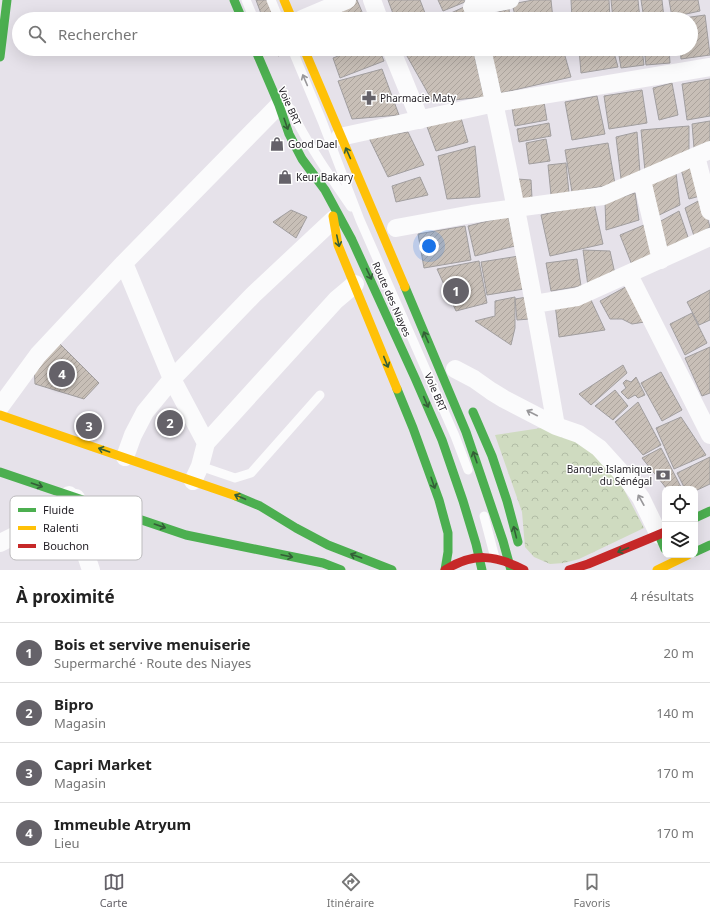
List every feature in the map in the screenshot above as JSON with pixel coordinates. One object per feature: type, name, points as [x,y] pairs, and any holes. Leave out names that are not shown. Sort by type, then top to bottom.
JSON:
[{"type":"main road","points":[[0,57],[7,0]]},
{"type":"main road","points":[[234,0],[239,12]]},
{"type":"main road","points":[[284,0],[289,12]]},
{"type":"main road","name":"Route des Niayes","points":[[258,56],[279,105],[289,134],[302,159],[325,190],[352,240],[412,371],[442,440],[464,501],[482,570]]},
{"type":"main road","name":"Route des Niayes","points":[[307,56],[340,137],[360,180],[464,425],[488,494],[511,570]]},
{"type":"main road","points":[[360,180],[380,203]]},
{"type":"main road","points":[[325,190],[334,219],[338,245],[413,428],[438,500],[448,533],[448,552],[445,570]]},
{"type":"main road","points":[[445,570],[473,558],[489,557],[511,563],[523,564],[507,502],[492,456],[471,406]]},
{"type":"main road","points":[[0,415],[125,457],[196,474],[231,494],[260,506],[328,545],[392,570]]},
{"type":"main road","points":[[0,472],[69,496]]},
{"type":"main road","points":[[698,517],[710,511]]},
{"type":"main road","points":[[142,520],[186,535],[323,564],[341,570]]},
{"type":"main road","points":[[569,570],[662,539]]},
{"type":"main road","points":[[698,550],[710,544]]},
{"type":"main road","points":[[657,570],[682,558]]},
{"type":"street","points":[[319,12],[347,0]]},
{"type":"street","points":[[372,0],[376,12]]},
{"type":"street","points":[[473,9],[510,0]]},
{"type":"street","points":[[395,56],[420,120]]},
{"type":"street","points":[[484,56],[516,209],[556,426]]},
{"type":"street","points":[[340,137],[495,104],[710,67]]},
{"type":"street","points":[[0,407],[38,355],[124,263],[279,105]]},
{"type":"street","points":[[396,228],[472,214],[603,196],[703,153],[710,212]]},
{"type":"street","points":[[642,180],[661,260]]},
{"type":"street","points":[[125,457],[133,435],[145,412],[172,379],[253,295],[334,219]]},
{"type":"street","points":[[534,304],[577,297],[629,275],[710,237]]},
{"type":"street","points":[[124,263],[172,379],[206,443]]},
{"type":"street","points":[[629,275],[710,435]]},
{"type":"street","points":[[196,474],[206,443],[336,300],[355,284]]},
{"type":"street","points":[[456,372],[474,379],[498,395],[556,426],[579,434],[599,448],[628,480],[641,498],[662,537]]},
{"type":"street","points":[[0,542],[10,537]]},
{"type":"street","points":[[88,560],[91,570]]},
{"type":"lane","points":[[246,0],[251,12]]},
{"type":"lane","points":[[271,0],[276,12]]},
{"type":"lane","name":"Voie BRT","points":[[295,56],[360,220],[452,429],[470,476]]},
{"type":"lane","name":"Voie BRT","points":[[280,85],[301,130],[320,162],[360,220]]},
{"type":"lane","points":[[196,474],[235,478],[251,473],[320,395]]},
{"type":"lane","points":[[480,504],[497,570]]},
{"type":"green space","points":[[541,428],[575,434],[621,484],[644,528],[579,559],[564,563],[550,564],[534,557],[525,547],[522,512],[495,435]]},
{"type":"building","points":[[256,0],[268,0],[273,12],[260,12]]},
{"type":"building","points":[[357,0],[362,12],[330,12]]},
{"type":"building","points":[[388,0],[420,0],[425,12],[392,12]]},
{"type":"building","points":[[438,0],[464,0],[465,2],[443,11]]},
{"type":"building","points":[[533,0],[551,0],[552,12],[514,12],[512,4]]},
{"type":"building","points":[[571,0],[609,0],[610,12],[572,12]]},
{"type":"building","points":[[611,0],[638,0],[639,12],[612,12]]},
{"type":"building","points":[[641,0],[662,0],[663,12],[643,12]]},
{"type":"building","points":[[669,0],[698,0],[700,11],[671,12]]},
{"type":"building","points":[[464,7],[465,12],[453,12]]},
{"type":"building","points":[[509,9],[509,12],[498,12]]},
{"type":"building","points":[[705,15],[710,55],[681,59],[681,56],[698,56],[698,16]]},
{"type":"building","points":[[338,56],[382,56],[384,61],[340,78],[333,58]]},
{"type":"building","points":[[407,56],[475,56],[484,97],[433,102]]},
{"type":"building","points":[[492,56],[565,56],[571,77],[501,93]]},
{"type":"building","points":[[580,56],[615,56],[618,67],[581,73]]},
{"type":"building","points":[[619,56],[643,56],[644,65],[621,68]]},
{"type":"building","points":[[645,56],[670,56],[670,63],[646,65]]},
{"type":"building","points":[[382,69],[399,115],[352,119],[338,81]]},
{"type":"building","points":[[710,79],[710,116],[687,120],[682,84]]},
{"type":"building","points":[[672,83],[678,115],[659,120],[653,88]]},
{"type":"building","points":[[642,90],[647,123],[609,129],[604,96]]},
{"type":"building","points":[[597,96],[605,134],[572,140],[565,102]]},
{"type":"building","points":[[544,102],[547,120],[515,126],[512,108]]},
{"type":"building","points":[[461,118],[468,142],[436,151],[426,124]]},
{"type":"building","points":[[710,121],[710,141],[694,148],[692,124]]},
{"type":"building","points":[[549,123],[551,136],[519,142],[517,129]]},
{"type":"building","points":[[689,126],[689,153],[645,171],[641,130]]},
{"type":"building","points":[[408,132],[424,165],[388,177],[369,138]]},
{"type":"building","points":[[637,132],[640,173],[621,179],[616,137]]},
{"type":"building","points":[[546,139],[550,161],[529,164],[526,143]]},
{"type":"building","points":[[608,143],[615,184],[572,192],[565,150]]},
{"type":"building","points":[[475,146],[480,197],[447,199],[438,156]]},
{"type":"building","points":[[566,163],[569,193],[551,195],[548,165]]},
{"type":"building","points":[[692,166],[700,196],[689,199],[681,169]]},
{"type":"building","points":[[676,173],[680,205],[655,217],[649,184]]},
{"type":"building","points":[[420,177],[428,195],[396,202],[392,186]]},
{"type":"building","points":[[517,179],[531,180],[532,198],[521,202]]},
{"type":"building","points":[[635,193],[639,220],[606,230],[605,202]]},
{"type":"building","points":[[702,199],[710,227],[694,236],[685,208]]},
{"type":"building","points":[[594,203],[603,244],[550,256],[541,215]]},
{"type":"building","points":[[291,210],[307,217],[296,238],[273,222]]},
{"type":"building","points":[[679,211],[689,240],[668,250],[659,222]]},
{"type":"building","points":[[508,216],[515,246],[475,256],[468,226]]},
{"type":"building","points":[[644,225],[656,255],[632,265],[620,235]]},
{"type":"building","points":[[465,226],[471,260],[424,268],[418,234]]},
{"type":"building","points":[[583,250],[610,251],[615,274],[588,286]]},
{"type":"building","points":[[519,256],[524,289],[487,295],[481,262]]},
{"type":"building","points":[[577,259],[581,286],[551,291],[546,263]]},
{"type":"building","points":[[479,261],[487,303],[456,311],[437,269]]},
{"type":"building","points":[[631,284],[651,321],[632,324],[622,319],[610,319],[600,301]]},
{"type":"building","points":[[710,290],[710,320],[699,325],[687,302]]},
{"type":"building","points":[[515,297],[515,328],[511,345],[475,321],[495,316],[495,301]]},
{"type":"building","points":[[527,297],[530,319],[517,320],[515,299]]},
{"type":"building","points":[[591,300],[605,330],[559,337],[555,304]]},
{"type":"building","points":[[692,313],[707,343],[685,355],[670,324]]},
{"type":"building","points":[[56,340],[99,383],[84,399],[35,384],[34,364]]},
{"type":"building","points":[[710,347],[710,393],[702,396],[685,358]]},
{"type":"building","points":[[623,365],[627,373],[591,405],[579,394]]},
{"type":"building","points":[[661,372],[682,410],[662,421],[641,383]]},
{"type":"building","points":[[636,377],[645,395],[638,398],[635,395],[628,399],[621,392],[626,388],[623,383],[626,380],[631,382]]},
{"type":"building","points":[[615,390],[628,406],[613,420],[595,406]]},
{"type":"building","points":[[638,402],[661,445],[643,455],[615,422]]},
{"type":"building","points":[[681,417],[706,455],[674,469],[656,428]]},
{"type":"building","points":[[661,448],[680,486],[665,486],[642,458]]},
{"type":"building","points":[[710,457],[710,484],[698,490],[698,486],[684,486],[677,473]]},
{"type":"traffic: fast","points":[[0,57],[7,0]]},
{"type":"traffic: fast","points":[[234,0],[239,12]]},
{"type":"traffic: fast","points":[[258,56],[279,105],[289,134],[302,159],[325,190],[352,240],[415,378],[442,440],[463,501],[482,570]]},
{"type":"traffic: fast","points":[[405,287],[466,432],[503,541],[511,570]]},
{"type":"traffic: fast","points":[[397,389],[439,500],[448,533],[448,552],[445,570]]},
{"type":"traffic: fast","points":[[473,412],[492,456],[507,501],[518,542]]},
{"type":"traffic: fast","points":[[0,472],[71,496]]},
{"type":"traffic: fast","points":[[236,496],[260,506],[328,545],[392,570]]},
{"type":"traffic: fast","points":[[698,517],[710,511]]},
{"type":"traffic: fast","points":[[142,520],[186,535],[323,563],[341,570]]},
{"type":"traffic: fast","points":[[659,535],[662,542]]},
{"type":"traffic: fast","points":[[698,551],[710,545]]},
{"type":"traffic: slow","points":[[284,0],[289,12]]},
{"type":"traffic: slow","points":[[307,56],[405,287]]},
{"type":"traffic: slow","points":[[333,216],[338,245],[397,389]]},
{"type":"traffic: slow","points":[[0,415],[236,496]]},
{"type":"traffic: slow","points":[[657,570],[682,558]]},
{"type":"traffic: jam","points":[[569,570],[588,564],[662,533]]},
{"type":"traffic: jam","points":[[445,570],[455,564],[475,558],[504,561],[524,570]]},
{"type":"place","name":"Pharmacie Maty","points":[[369,98]]},
{"type":"place","name":"Good Dael","points":[[277,144]]},
{"type":"place","name":"Keur Bakary","points":[[285,177]]},
{"type":"place","name":"Bois et servive menuiserie","points":[[456,291]]},
{"type":"place","name":"Immeuble Atryum","points":[[62,374]]},
{"type":"place","name":"Bipro","points":[[170,423]]},
{"type":"place","name":"Capri Market","points":[[89,426]]},
{"type":"place","name":"Banque Islamique du Sénégal","points":[[663,475]]}]
